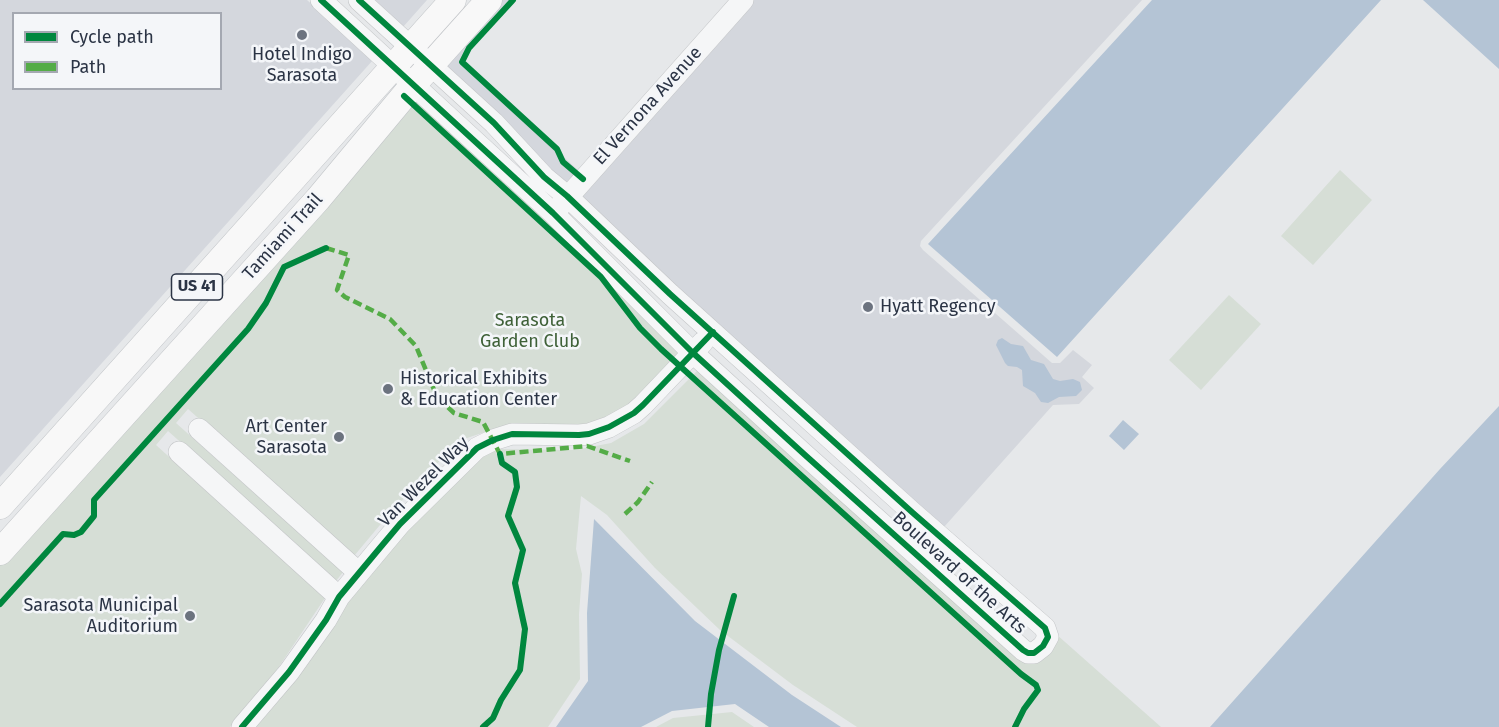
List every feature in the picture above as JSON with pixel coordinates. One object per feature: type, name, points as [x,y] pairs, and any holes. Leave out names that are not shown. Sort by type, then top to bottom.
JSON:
[{"type":"main road","name":"Tamiami Trail","points":[[0,506],[453,0]]},
{"type":"main road","name":"Tamiami Trail","points":[[0,552],[318,199],[413,85],[489,0]]},
{"type":"street","name":"Boulevard of the Arts","points":[[321,0],[553,213],[692,352],[1023,650],[1028,653],[1039,651],[1048,637],[1045,628],[913,513],[670,294],[544,177],[494,123],[358,0]]},
{"type":"street","name":"El Vernona Avenue","points":[[553,213],[743,0]]},
{"type":"street","name":"Van Wezel Way","points":[[242,727],[289,672],[326,620],[339,597],[359,573],[400,525],[477,448],[512,434],[589,434],[609,427],[639,409],[692,352],[714,332]]},
{"type":"street","points":[[199,429],[359,573]]},
{"type":"street","points":[[179,452],[339,597]]},
{"type":"shaded area","points":[[0,0],[307,0],[373,60],[0,477]]},
{"type":"shaded area","points":[[373,0],[427,0],[403,27]]},
{"type":"shaded area","points":[[501,0],[515,0],[463,59],[462,64],[579,171],[567,184],[444,63]]},
{"type":"shaded area","points":[[754,0],[1142,0],[921,241],[920,246],[923,250],[1052,363],[1060,363],[1073,350],[1092,365],[1082,377],[1094,388],[1079,404],[1053,405],[944,527],[676,287],[580,195]]},
{"type":"green space","name":"Sarasota Garden Club","points":[[413,98],[547,220],[685,358],[607,426],[488,431],[464,439],[455,445],[390,513],[354,556],[188,409],[176,423],[343,572],[336,581],[168,431],[156,445],[325,598],[266,686],[230,727],[0,727],[0,556]]},
{"type":"green space","points":[[1340,170],[1372,200],[1313,265],[1281,236]]},
{"type":"green space","points":[[1229,295],[1261,324],[1201,390],[1169,360]]},
{"type":"green space","points":[[698,370],[1009,650],[1056,634],[1161,727],[857,727],[793,685],[720,630],[655,568],[607,515],[581,496],[576,549],[582,574],[579,614],[580,679],[548,727],[252,727],[361,575],[487,449],[575,450],[611,443],[644,424]]},
{"type":"green space","points":[[732,712],[754,727],[656,727],[673,718]]},
{"type":"water","points":[[1152,0],[1381,0],[1057,357],[928,244]]},
{"type":"water","points":[[1423,0],[1499,0],[1499,69]]},
{"type":"water","points":[[1002,338],[1011,344],[1023,346],[1031,360],[1044,364],[1053,379],[1060,381],[1073,379],[1080,382],[1082,390],[1076,396],[1059,397],[1048,403],[1041,402],[1035,393],[1023,386],[1022,370],[1005,363],[996,345]]},
{"type":"water","points":[[1499,406],[1499,727],[1210,727],[1440,469]]},
{"type":"water","points":[[1123,420],[1139,434],[1124,450],[1109,436]]},
{"type":"water","points":[[594,519],[695,621],[792,695],[841,727],[769,727],[735,704],[672,711],[641,727],[556,727],[588,681],[587,613]]},
{"type":"marked path","points":[[326,248],[349,255],[337,290],[345,297],[390,319],[416,346],[437,397],[454,413],[483,422],[500,454],[587,446],[630,461]]},
{"type":"marked path","points":[[625,514],[638,502],[652,482]]},
{"type":"cycle path","points":[[321,0],[553,213],[692,352],[805,455],[1023,650],[1034,653],[1043,646],[1048,637],[1045,628],[913,513],[670,294],[544,177],[494,123],[359,0]]},
{"type":"cycle path","points":[[513,0],[469,48],[462,62],[557,149],[563,162],[583,179]]},
{"type":"cycle path","points":[[404,96],[601,277],[640,328],[661,349],[1021,674],[1036,685],[1038,690],[1024,709],[1015,727]]},
{"type":"cycle path","points":[[0,604],[63,534],[74,535],[81,532],[94,516],[94,500],[248,329],[266,303],[284,267],[326,248]]},
{"type":"cycle path","points":[[242,727],[289,672],[326,620],[339,597],[400,524],[477,448],[512,434],[579,435],[609,427],[634,413],[643,405],[713,332]]},
{"type":"cycle path","points":[[483,727],[493,718],[501,700],[520,670],[525,629],[515,583],[523,550],[508,516],[517,487],[515,472],[502,463],[500,454]]},
{"type":"cycle path","points":[[708,727],[719,650],[734,596]]},
{"type":"place","name":"Hotel Indigo Sarasota","points":[[302,35]]},
{"type":"place","name":"Hyatt Regency","points":[[868,307]]},
{"type":"place","name":"Historical Exhibits & Education Center","points":[[388,389]]},
{"type":"place","name":"Art Center Sarasota","points":[[339,437]]},
{"type":"place","name":"Sarasota Municipal Auditorium","points":[[190,616]]}]
